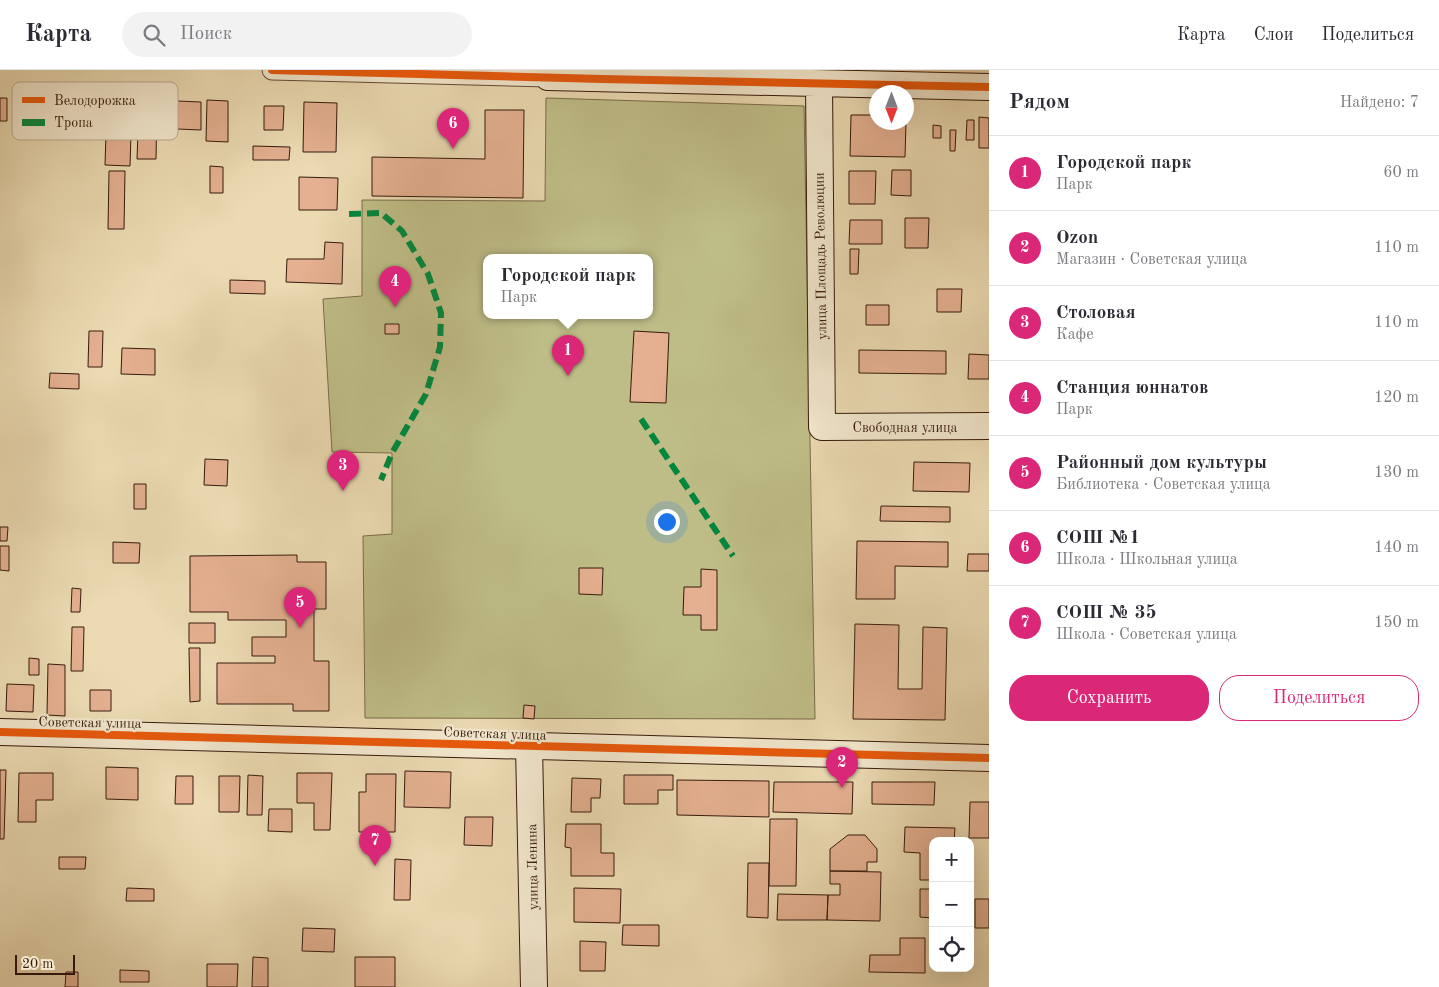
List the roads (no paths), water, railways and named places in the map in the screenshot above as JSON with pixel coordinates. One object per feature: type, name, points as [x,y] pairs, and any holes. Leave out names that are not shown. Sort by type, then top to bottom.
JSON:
[{"type":"street","points":[[272,70],[548,74],[819,84],[989,87]]},
{"type":"street","name":"улица Площадь Революции","points":[[819,84],[822,427]]},
{"type":"street","name":"Свободная улица","points":[[822,427],[989,426]]},
{"type":"street","name":"Советская улица","points":[[0,732],[989,758]]},
{"type":"street","name":"улица Ленина","points":[[529,746],[534,987]]},
{"type":"place","name":"СОШ №1","points":[[453,149]]},
{"type":"place","name":"Станция юннатов","points":[[395,307]]},
{"type":"place","name":"Городской парк","points":[[568,376]]},
{"type":"place","name":"Столовая","points":[[343,491]]},
{"type":"place","name":"Районный дом культуры","points":[[300,628]]},
{"type":"place","name":"Ozon","points":[[842,788]]},
{"type":"place","name":"СОШ № 35","points":[[375,866]]}]
